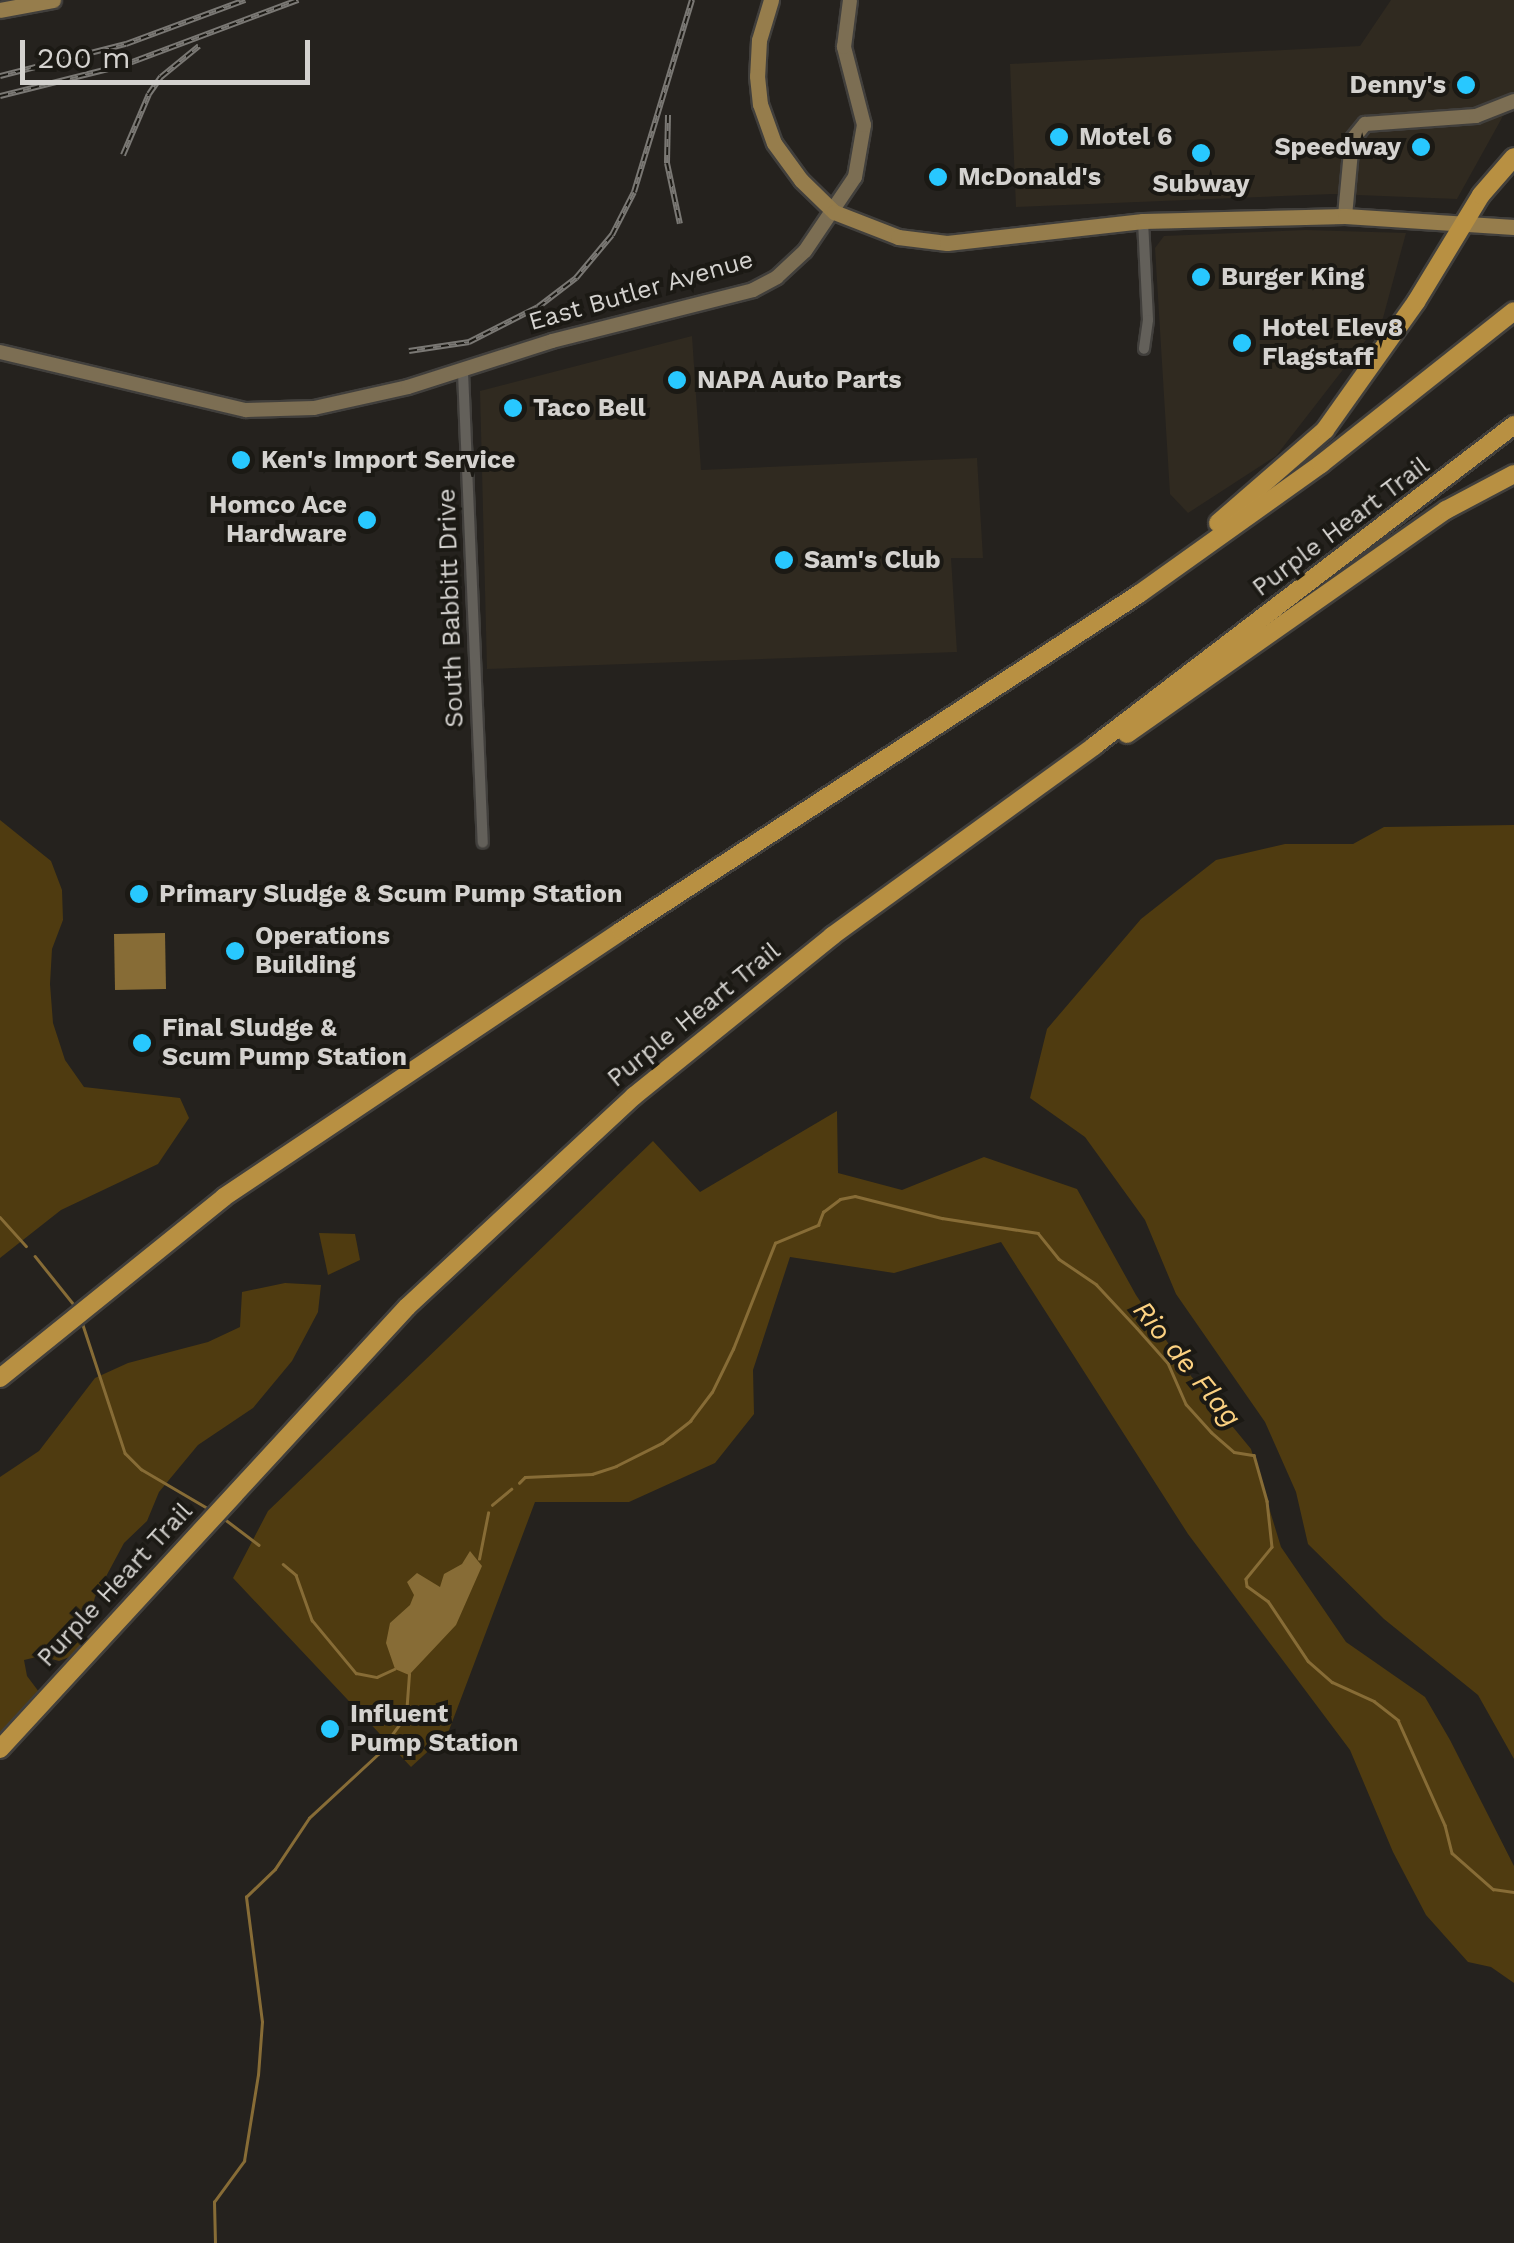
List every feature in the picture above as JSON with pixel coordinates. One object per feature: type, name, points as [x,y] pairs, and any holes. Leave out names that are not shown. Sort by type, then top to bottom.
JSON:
[{"type":"highway","points":[[930,731],[950,712],[1217,524],[1306,449],[1416,302],[1461,224],[1514,157]]},
{"type":"highway","points":[[3,1376],[174,1235],[372,1096],[1139,594],[1321,464],[1514,312]]},
{"type":"highway","name":"Purple Heart Trail","points":[[0,1749],[275,1447],[494,1223],[684,1053],[928,863],[1094,746],[1514,426]]},
{"type":"highway","points":[[1094,746],[1130,733],[1435,518],[1514,474]]},
{"type":"main road","points":[[0,10],[53,0]]},
{"type":"main road","points":[[772,0],[759,40],[760,104],[774,143],[801,180],[834,212],[898,238],[946,243],[1143,221],[1345,216],[1514,227]]},
{"type":"main road","name":"East Butler Avenue","points":[[0,352],[246,410],[314,408],[463,372],[552,341],[753,290],[795,261],[834,212],[855,177],[864,139],[861,106],[844,47],[845,15],[850,0]]},
{"type":"main road","points":[[1345,216],[1352,140],[1366,124],[1476,116],[1514,101]]},
{"type":"street","points":[[1143,221],[1148,320],[1144,349]]},
{"type":"street","name":"South Babbitt Drive","points":[[463,372],[483,843]]},
{"type":"shaded area","points":[[1391,0],[1514,0],[1514,110],[1503,116],[1457,199],[1333,194],[1016,207],[1010,64],[1360,46]]},
{"type":"shaded area","points":[[1306,230],[1406,233],[1383,318],[1276,456],[1188,513],[1170,494],[1155,248],[1164,236]]},
{"type":"shaded area","points":[[692,336],[701,470],[977,458],[983,558],[951,558],[957,652],[487,669],[480,391]]},
{"type":"shaded area","points":[[0,820],[51,861],[62,890],[63,920],[52,949],[50,984],[53,1023],[65,1060],[84,1087],[180,1098],[189,1118],[158,1164],[61,1210],[0,1258]]},
{"type":"shaded area","points":[[1514,825],[1514,1759],[1478,1695],[1384,1619],[1308,1544],[1296,1492],[1265,1422],[1176,1294],[1145,1220],[1085,1137],[1030,1098],[1047,1029],[1141,919],[1216,860],[1285,844],[1353,844],[1384,827]]},
{"type":"shaded area","points":[[165,933],[166,989],[115,990],[114,934]]},
{"type":"shaded area","points":[[837,1111],[838,1173],[902,1190],[984,1157],[1077,1189],[1136,1295],[1186,1370],[1251,1449],[1281,1547],[1346,1642],[1425,1697],[1450,1740],[1514,1866],[1514,1983],[1491,1967],[1468,1962],[1426,1915],[1393,1852],[1350,1750],[1188,1534],[1001,1242],[894,1273],[790,1257],[753,1370],[754,1414],[715,1463],[629,1502],[535,1502],[448,1733],[411,1767],[233,1578],[268,1511],[653,1141],[700,1192]]},
{"type":"shaded area","points":[[319,1233],[355,1234],[360,1260],[328,1275]]},
{"type":"shaded area","points":[[285,1283],[321,1285],[318,1312],[292,1361],[253,1408],[198,1445],[159,1492],[147,1521],[124,1543],[95,1597],[80,1653],[59,1661],[41,1656],[24,1660],[27,1676],[39,1692],[39,1713],[0,1732],[0,1477],[39,1451],[95,1378],[128,1363],[208,1342],[240,1327],[242,1292]]},
{"type":"shaded area","points":[[470,1551],[482,1566],[456,1625],[409,1675],[395,1669],[386,1643],[390,1623],[410,1605],[414,1595],[407,1582],[417,1573],[440,1587],[444,1574],[462,1564]]},
{"type":"waterway","name":"Rio de Flag","points":[[519,1483],[525,1477],[592,1474],[616,1466],[662,1443],[690,1421],[712,1392],[733,1349],[775,1243],[818,1225],[823,1212],[840,1199],[855,1196],[942,1218],[1038,1233],[1059,1259],[1096,1284],[1168,1363],[1186,1404],[1211,1432],[1234,1452],[1254,1455],[1267,1501],[1272,1547],[1246,1579],[1247,1586],[1268,1601],[1308,1661],[1332,1682],[1374,1701],[1398,1720],[1445,1825],[1452,1853],[1493,1889],[1514,1892]]},
{"type":"waterway","name":"Rio de Flag","points":[[0,1217],[26,1246]]},
{"type":"waterway","name":"Rio de Flag","points":[[35,1256],[75,1306]]},
{"type":"waterway","name":"Rio de Flag","points":[[82,1322],[125,1453],[141,1469],[211,1510]]},
{"type":"waterway","name":"Rio de Flag","points":[[492,1505],[511,1489]]},
{"type":"waterway","name":"Rio de Flag","points":[[479,1559],[488,1513]]},
{"type":"waterway","name":"Rio de Flag","points":[[222,1517],[259,1545]]},
{"type":"waterway","name":"Rio de Flag","points":[[283,1564],[296,1575],[312,1620],[356,1673],[377,1677],[394,1669]]},
{"type":"waterway","points":[[215,2243],[214,2202],[244,2161],[258,2075],[262,2022],[246,1897],[275,1869],[309,1818],[378,1754],[406,1715],[409,1674]]},
{"type":"railway","points":[[0,76],[126,44],[245,0]]},
{"type":"railway","points":[[0,96],[124,65],[298,0]]},
{"type":"railway","points":[[409,351],[469,342],[538,307],[576,278],[612,235],[634,192],[692,0]]},
{"type":"railway","points":[[123,155],[149,94],[161,77],[199,46]]},
{"type":"railway","points":[[668,115],[667,163],[680,224]]},
{"type":"place","name":"Denny's","points":[[1466,85]]},
{"type":"place","name":"Motel 6","points":[[1059,137]]},
{"type":"place","name":"Speedway","points":[[1421,147]]},
{"type":"place","name":"Subway","points":[[1201,153]]},
{"type":"place","name":"McDonald's","points":[[938,177]]},
{"type":"place","name":"Burger King","points":[[1201,277]]},
{"type":"place","name":"Hotel Elev8 Flagstaff","points":[[1242,343]]},
{"type":"place","name":"NAPA Auto Parts","points":[[677,380]]},
{"type":"place","name":"Taco Bell","points":[[513,408]]},
{"type":"place","name":"Ken's Import Service","points":[[241,460]]},
{"type":"place","name":"Homco Ace Hardware","points":[[367,520]]},
{"type":"place","name":"Sam's Club","points":[[784,560]]},
{"type":"place","name":"Primary Sludge & Scum Pump Station","points":[[139,894]]},
{"type":"place","name":"Operations Building","points":[[235,951]]},
{"type":"place","name":"Final Sludge & Scum Pump Station","points":[[142,1043]]},
{"type":"place","name":"Influent Pump Station","points":[[330,1729]]}]
